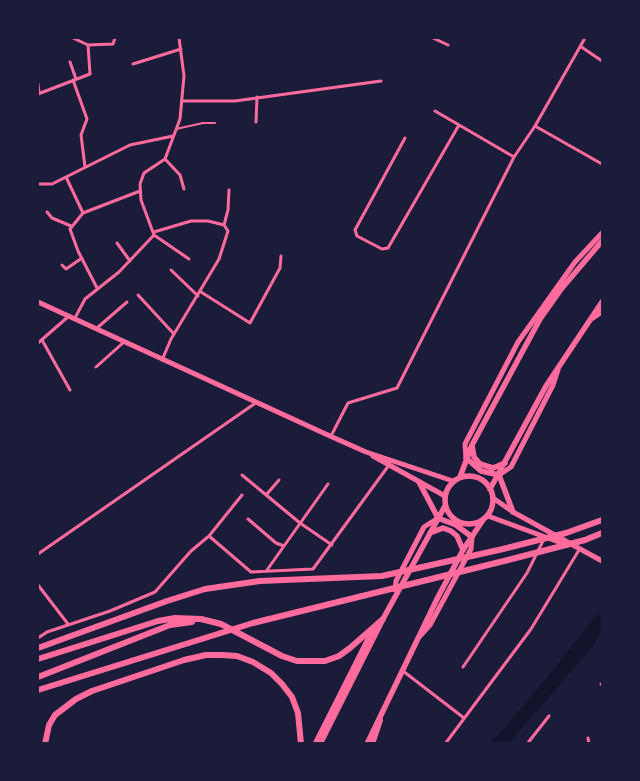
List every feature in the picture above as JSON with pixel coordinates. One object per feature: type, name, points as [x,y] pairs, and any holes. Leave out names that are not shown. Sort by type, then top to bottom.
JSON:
[{"type":"highway","points":[[460,478],[472,445],[540,319],[552,299],[602,241]]},
{"type":"highway","points":[[490,489],[500,475],[546,386],[602,302]]},
{"type":"highway","points":[[592,318],[602,311]]},
{"type":"highway","points":[[472,445],[474,457],[486,466],[498,468],[507,462]]},
{"type":"highway","points":[[466,458],[480,471],[500,475]]},
{"type":"highway","points":[[500,475],[513,512]]},
{"type":"highway","points":[[367,744],[463,550],[485,518],[493,498],[490,489],[477,477],[460,478],[454,481],[445,496],[445,506],[448,512],[457,521],[470,524],[485,518]]},
{"type":"highway","points":[[419,482],[438,518],[456,525],[472,537]]},
{"type":"highway","points":[[320,744],[383,619],[445,506]]},
{"type":"highway","points":[[38,648],[167,601],[205,590],[260,581],[382,576],[503,550],[566,533],[602,520]]},
{"type":"highway","points":[[429,534],[443,528],[451,531],[457,536],[463,550]]},
{"type":"highway","points":[[38,690],[253,623],[508,560],[602,533]]},
{"type":"highway","points":[[38,659],[158,621],[175,618],[201,619],[221,624],[282,656],[310,662],[325,661],[339,656],[383,619]]},
{"type":"highway","points":[[38,677],[170,625],[200,622],[221,624]]},
{"type":"highway","points":[[45,744],[50,725],[55,716],[76,699],[92,691],[184,660],[206,655],[237,656],[254,662],[271,672],[292,697],[298,713],[301,744]]},
{"type":"highway","points":[[372,744],[380,720]]},
{"type":"main road","points":[[466,458],[465,444],[518,342],[552,299],[575,262],[602,233]]},
{"type":"main road","points":[[38,302],[366,452],[445,496]]},
{"type":"main road","points":[[592,318],[602,307]]},
{"type":"main road","points":[[500,475],[511,467],[553,385],[559,368]]},
{"type":"main road","points":[[366,452],[454,481]]},
{"type":"main road","points":[[493,498],[513,512],[602,561]]},
{"type":"main road","points":[[395,599],[396,581],[424,526],[438,518]]},
{"type":"main road","points":[[485,518],[579,550]]},
{"type":"main road","points":[[418,638],[430,625],[471,549],[472,537]]},
{"type":"main road","points":[[315,744],[369,637],[383,619]]},
{"type":"street","points":[[73,38],[88,45],[113,44],[115,38]]},
{"type":"street","points":[[179,38],[184,76],[184,101],[165,159],[144,173],[140,191],[154,233],[189,259]]},
{"type":"street","points":[[433,38],[448,45]]},
{"type":"street","points":[[330,436],[348,403],[397,388],[514,157],[535,126],[585,38]]},
{"type":"street","points":[[38,84],[38,94],[91,73],[88,45]]},
{"type":"street","points":[[580,46],[602,61]]},
{"type":"street","points":[[133,64],[181,49]]},
{"type":"street","points":[[70,62],[87,119],[82,135],[84,167]]},
{"type":"street","points":[[184,101],[235,101],[257,96],[381,81]]},
{"type":"street","points":[[256,122],[255,106],[257,96]]},
{"type":"street","points":[[435,111],[514,157]]},
{"type":"street","points":[[405,138],[356,230],[357,236],[382,249],[388,248],[459,125]]},
{"type":"street","points":[[535,126],[602,164]]},
{"type":"street","points":[[38,184],[47,186],[130,144],[174,136]]},
{"type":"street","points":[[165,159],[180,174],[184,189]]},
{"type":"street","points":[[66,177],[83,212]]},
{"type":"street","points":[[224,225],[228,210],[229,190]]},
{"type":"street","points":[[97,288],[72,238],[71,226],[83,212],[140,191]]},
{"type":"street","points":[[47,212],[52,218],[71,226]]},
{"type":"street","points":[[38,343],[72,317],[84,299],[119,272],[154,233],[191,221],[208,221],[224,225],[228,231],[226,240],[201,292],[174,334],[162,360]]},
{"type":"street","points":[[117,243],[130,261]]},
{"type":"street","points":[[201,292],[250,323],[280,268],[281,256]]},
{"type":"street","points":[[62,265],[66,268],[82,258]]},
{"type":"street","points":[[171,270],[198,296]]},
{"type":"street","points":[[138,295],[174,334]]},
{"type":"street","points":[[97,328],[127,302]]},
{"type":"street","points":[[42,340],[70,390]]},
{"type":"street","points":[[96,367],[125,341]]},
{"type":"street","points":[[38,554],[258,401]]},
{"type":"street","points":[[209,536],[251,572],[313,569],[389,465]]},
{"type":"street","points":[[242,475],[300,523],[332,545]]},
{"type":"street","points":[[266,495],[279,480]]},
{"type":"street","points":[[267,570],[328,484]]},
{"type":"street","points":[[38,638],[68,624],[110,611],[154,592],[191,551],[209,536],[242,495]]},
{"type":"street","points":[[248,519],[284,546]]},
{"type":"street","points":[[463,667],[522,581],[545,537]]},
{"type":"street","points":[[445,744],[531,629],[579,550]]},
{"type":"street","points":[[38,585],[68,624]]},
{"type":"street","points":[[403,671],[464,718]]},
{"type":"street","points":[[527,744],[549,716]]},
{"type":"street","points":[[588,738],[589,744]]},
{"type":"lane","points":[[176,129],[203,123],[215,123]]},
{"type":"shaded area","points":[[602,613],[602,630],[593,646],[509,743],[491,743],[541,685],[595,617]]}]
